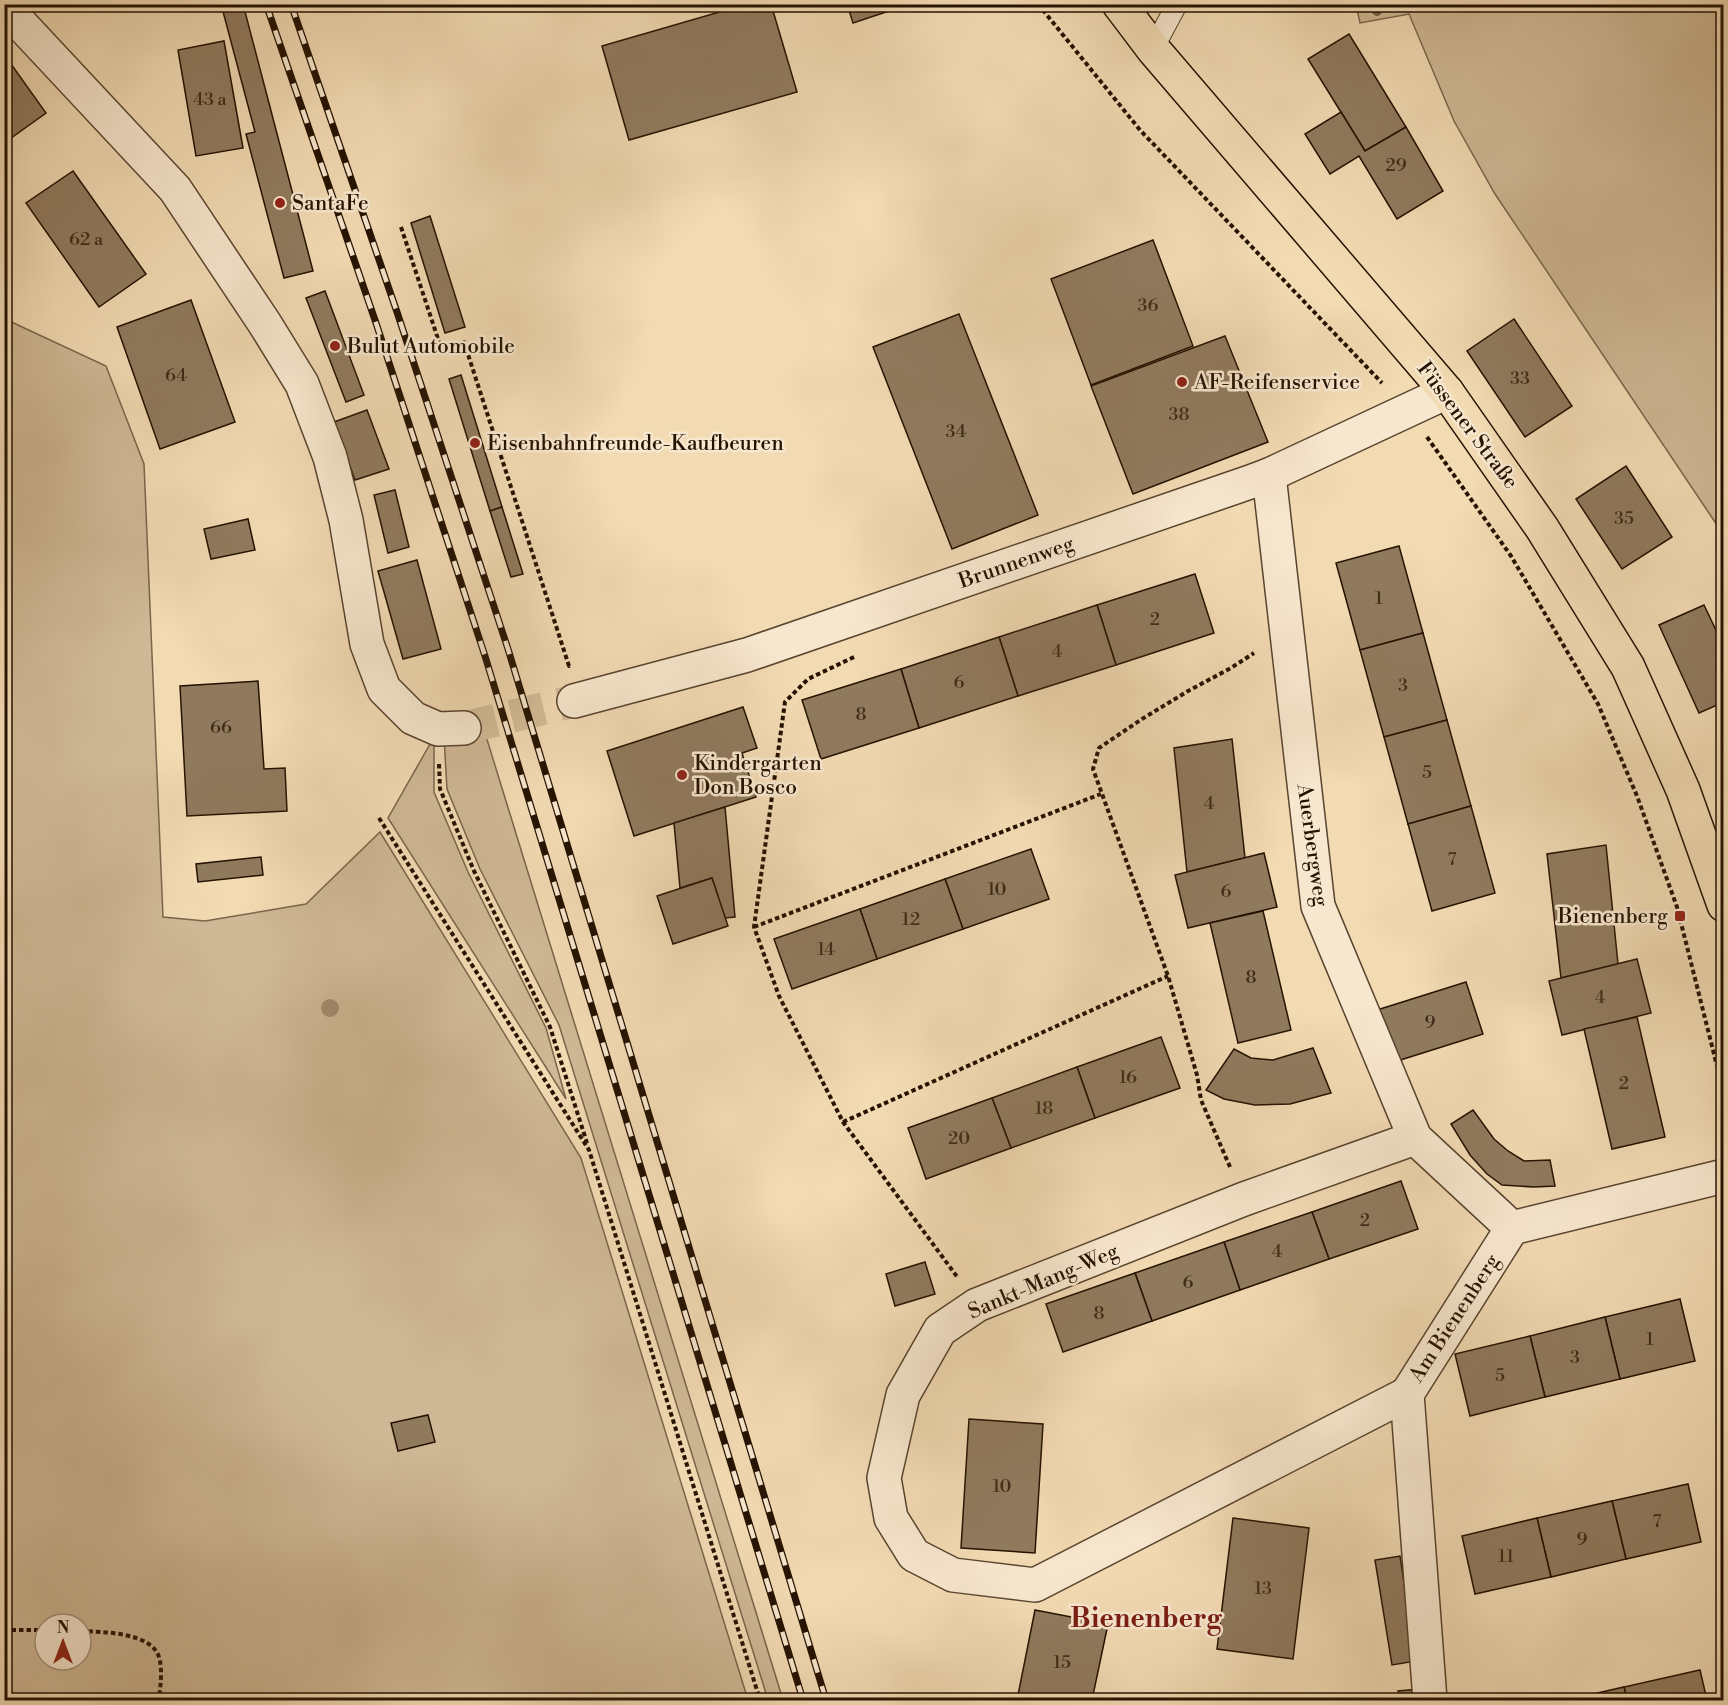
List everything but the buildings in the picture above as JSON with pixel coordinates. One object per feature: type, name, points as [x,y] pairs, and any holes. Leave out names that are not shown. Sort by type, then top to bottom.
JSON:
[{"type":"main road","name":"Füssener Straße","points":[[1119,4],[1153,49],[1448,392],[1542,528],[1628,668],[1683,790],[1724,905]]},
{"type":"street","points":[[4,6],[175,189],[265,324],[302,384],[330,457],[346,520],[368,644],[384,688],[413,718],[451,728]]},
{"type":"street","name":"Brunnenweg","points":[[574,701],[747,655],[1269,475],[1448,392]]},
{"type":"street","name":"Auerbergweg","points":[[1269,475],[1318,906],[1415,1138],[1512,1228]]},
{"type":"street","name":"Sankt-Mang-Weg","points":[[1407,1394],[1035,1585],[952,1575],[914,1555],[891,1518],[884,1478],[903,1395],[940,1330],[977,1305],[1244,1199],[1415,1138]]},
{"type":"street","points":[[1512,1228],[1724,1176]]},
{"type":"street","name":"Am Bienenberg","points":[[1430,1701],[1407,1394],[1512,1228]]},
{"type":"lane","points":[[1153,49],[1177,4]]},
{"type":"path","points":[[1038,4],[1140,130],[1408,410],[1511,556],[1598,704],[1637,796],[1677,907],[1724,1087]]},
{"type":"path","points":[[401,227],[441,348],[464,342],[569,666],[576,664]]},
{"type":"path","points":[[845,621],[860,655],[808,679],[785,702],[754,927],[779,996],[843,1122],[977,1305]]},
{"type":"path","points":[[1244,1199],[1201,1100],[1197,1075],[1168,976],[1093,769],[1099,748],[1142,719],[1231,668],[1287,632]]},
{"type":"path","points":[[451,728],[440,789],[474,870],[550,1027],[760,1701]]},
{"type":"path","points":[[754,927],[1101,794]]},
{"type":"path","points":[[379,818],[589,1150]]},
{"type":"path","points":[[843,1122],[1168,976]]},
{"type":"path","points":[[4,1630],[33,1630]]},
{"type":"path","points":[[93,1631],[130,1635],[147,1644],[158,1654],[161,1667],[159,1701]]},
{"type":"shaded area","points":[[1356,5],[1723,5],[1723,534],[1495,194],[1454,121],[1409,14],[1360,23]]},
{"type":"shaded area","points":[[5,319],[106,366],[144,464],[163,917],[205,921],[306,904],[380,832],[581,1158],[748,1700],[5,1700]]},
{"type":"shaded area","points":[[485,733],[783,1700],[768,1700],[559,1025],[480,869],[447,789],[444,737],[467,737]]},
{"type":"shaded area","points":[[434,737],[434,792],[468,872],[546,1028],[566,1099],[388,818]]},
{"type":"waterway","points":[[1375,4],[1377,11]]},
{"type":"tunnel","points":[[464,728],[574,701]]},
{"type":"railway","points":[[266,4],[376,323],[485,656],[803,1700]]},
{"type":"railway","points":[[291,4],[398,315],[508,649],[826,1700]]},
{"type":"place","name":"SantaFe","points":[[280,203]]},
{"type":"place","name":"Bulut Automobile","points":[[335,346]]},
{"type":"place","name":"AF-Reifenservice","points":[[1182,382]]},
{"type":"place","name":"Eisenbahnfreunde-Kaufbeuren","points":[[475,443]]},
{"type":"place","name":"Kindergarten Don Bosco","points":[[682,775]]},
{"type":"place","name":"Bienenberg","points":[[1680,916]]},
{"type":"district","name":"Bienenberg","points":[[1146,1618]]}]
